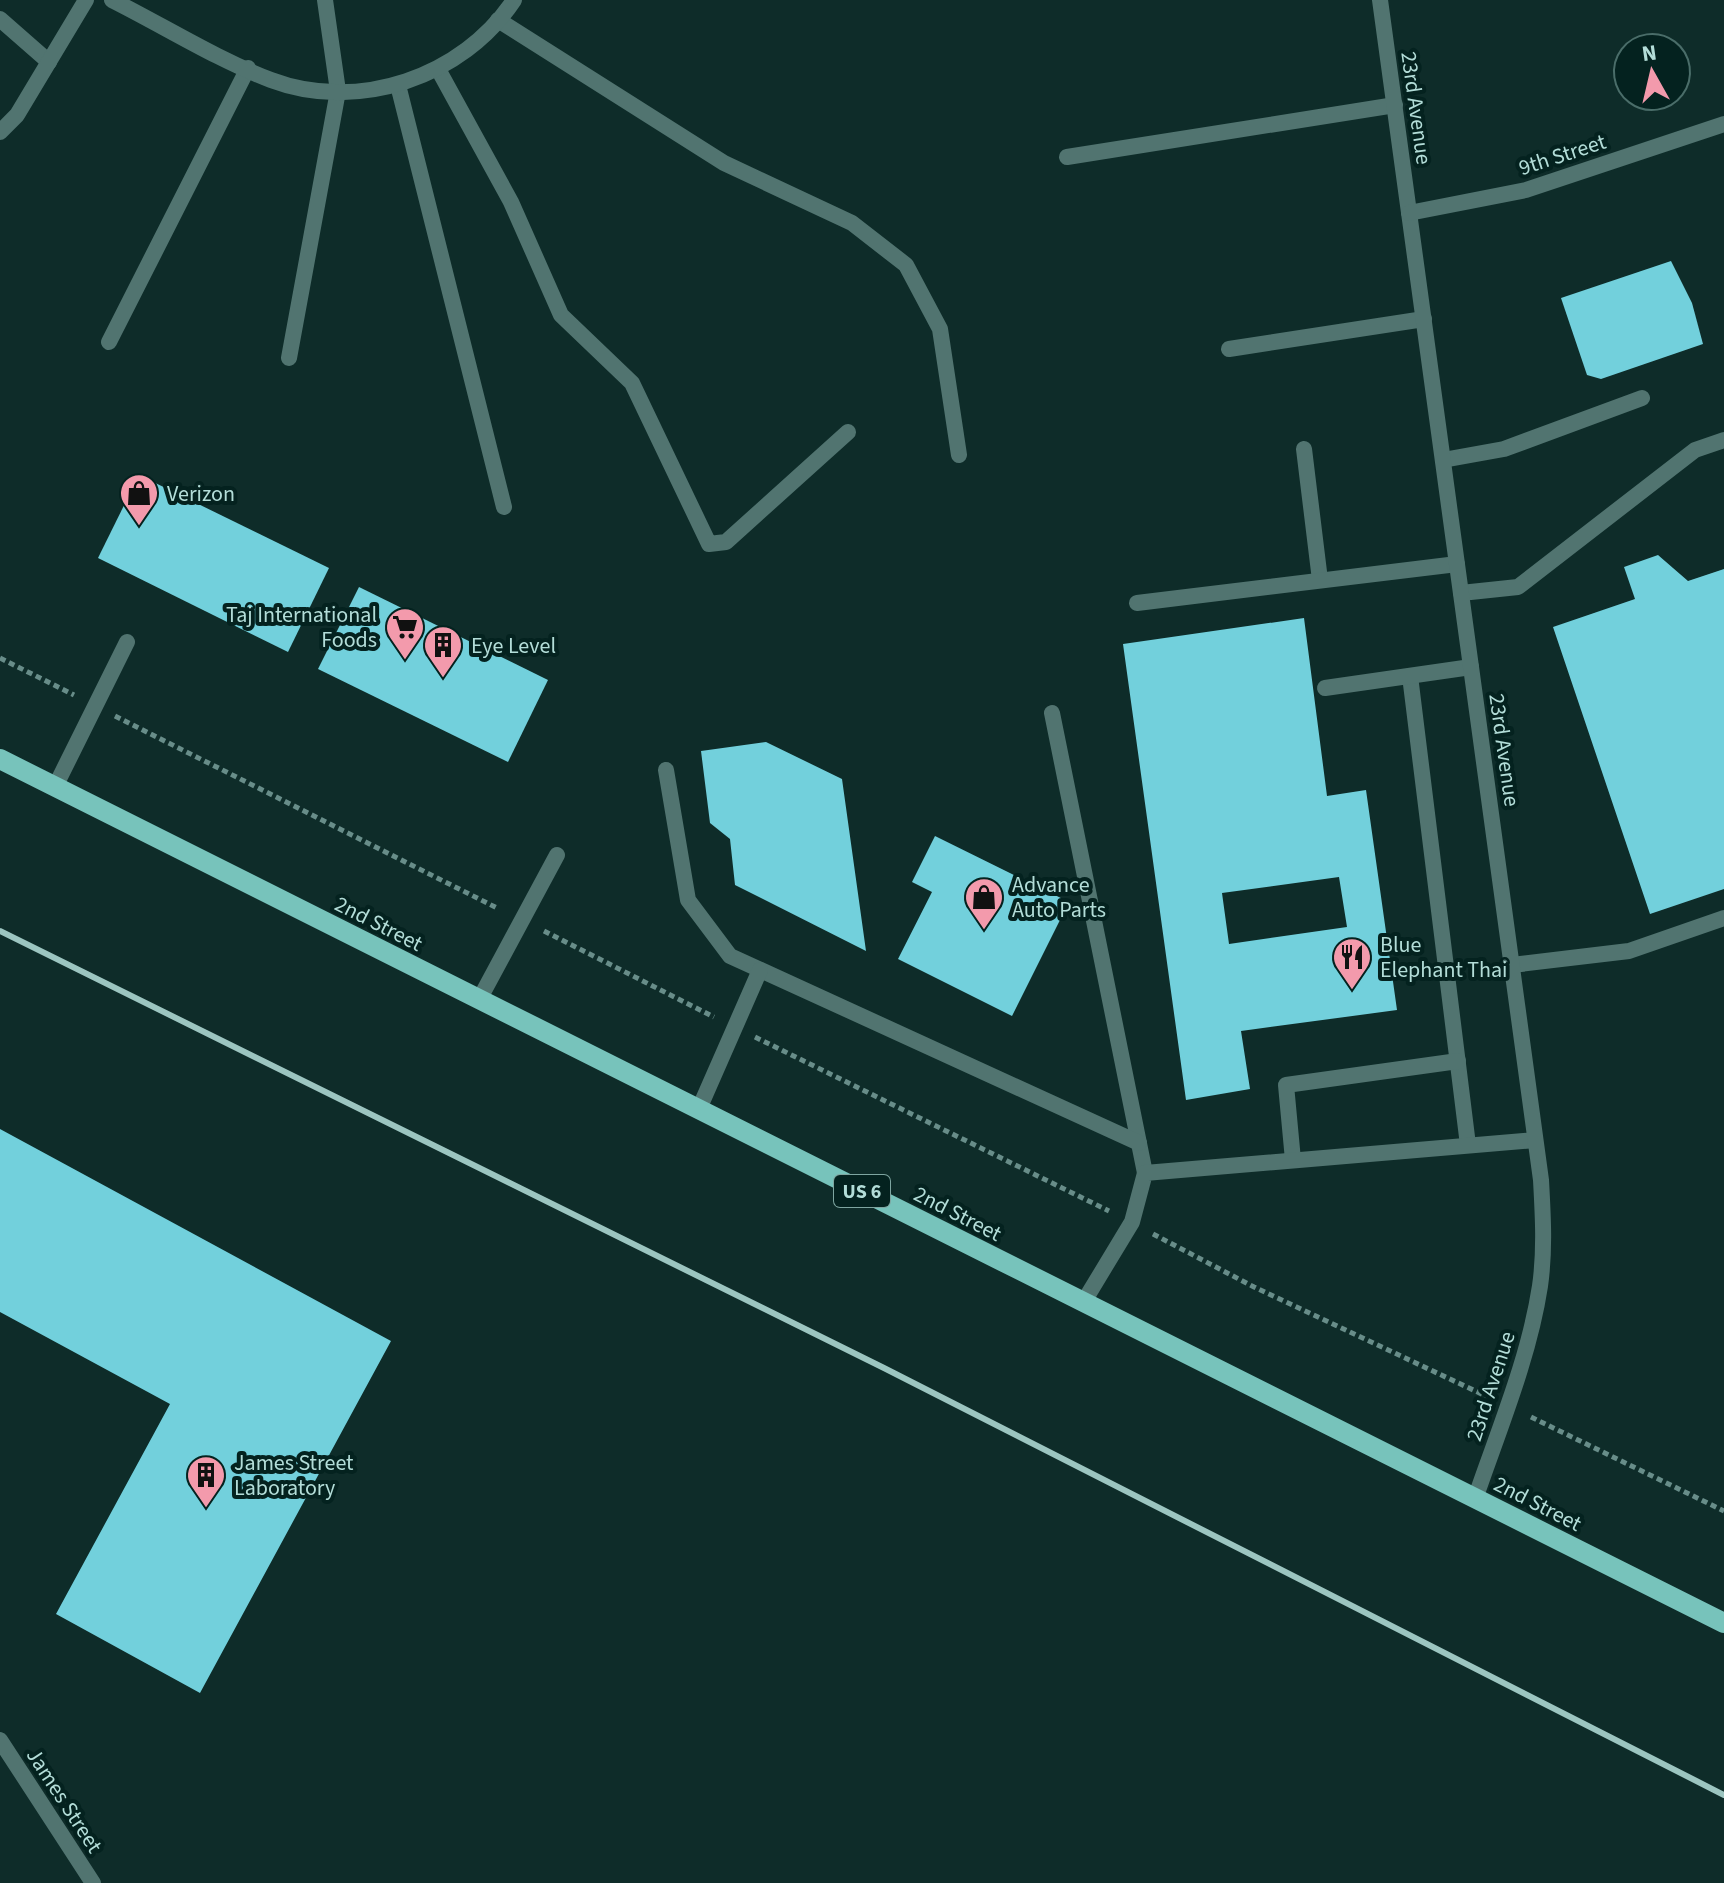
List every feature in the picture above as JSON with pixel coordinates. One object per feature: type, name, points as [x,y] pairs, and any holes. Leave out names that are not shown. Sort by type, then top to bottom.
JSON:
[{"type":"main road","name":"2nd Street","points":[[0,759],[1724,1623]]},
{"type":"street","points":[[0,132],[17,115],[86,0]]},
{"type":"street","points":[[112,0],[272,80],[338,91],[398,85],[438,69],[475,44],[514,0]]},
{"type":"street","points":[[289,358],[338,91],[325,0]]},
{"type":"street","name":"23rd Avenue","points":[[1380,0],[1512,965],[1544,1233],[1540,1284],[1530,1335],[1475,1499]]},
{"type":"street","points":[[0,19],[49,62]]},
{"type":"street","points":[[498,20],[724,163],[852,223],[906,265],[940,329],[959,455]]},
{"type":"street","points":[[109,342],[248,68]]},
{"type":"street","points":[[438,69],[511,202],[561,315],[632,383],[709,544],[726,542],[848,432]]},
{"type":"street","points":[[398,85],[504,507]]},
{"type":"street","points":[[1067,157],[1395,105]]},
{"type":"street","name":"9th Street","points":[[1409,213],[1526,190],[1724,124]]},
{"type":"street","points":[[1229,349],[1424,319]]},
{"type":"street","points":[[1443,460],[1504,449],[1642,398]]},
{"type":"street","points":[[1461,593],[1518,587],[1695,450],[1724,440]]},
{"type":"street","points":[[1304,449],[1320,580]]},
{"type":"street","points":[[1137,603],[1457,564]]},
{"type":"street","points":[[55,787],[127,642]]},
{"type":"street","points":[[1325,688],[1471,667]]},
{"type":"street","points":[[1410,676],[1468,1145]]},
{"type":"street","points":[[1052,713],[1145,1173],[1132,1222],[1083,1303]]},
{"type":"street","points":[[666,770],[688,900],[730,956],[1139,1143]]},
{"type":"street","points":[[479,1000],[557,855]]},
{"type":"street","points":[[1512,965],[1629,951],[1724,918]]},
{"type":"street","points":[[699,1109],[760,970]]},
{"type":"street","points":[[1293,1160],[1286,1085],[1458,1061]]},
{"type":"street","points":[[1145,1173],[1535,1140]]},
{"type":"street","name":"James Street","points":[[0,1740],[93,1883]]},
{"type":"path","points":[[0,658],[736,1028],[1132,1222],[1254,1287],[1724,1511]]},
{"type":"building","points":[[1671,261],[1692,303],[1703,344],[1601,379],[1587,375],[1561,298]]},
{"type":"building","points":[[139,475],[329,568],[288,652],[98,558]]},
{"type":"building","points":[[1658,555],[1688,581],[1724,569],[1724,889],[1650,914],[1553,627],[1635,599],[1624,567]]},
{"type":"building","points":[[359,587],[548,680],[508,762],[318,669]]},
{"type":"building","points":[[1304,618],[1327,796],[1366,790],[1397,1010],[1241,1031],[1250,1089],[1186,1100],[1123,644]],"holes":[[[1339,877],[1347,927],[1229,944],[1222,893]]]},
{"type":"building","points":[[766,742],[842,779],[866,951],[735,885],[730,839],[710,823],[701,751]]},
{"type":"building","name":"Advance Auto Parts","points":[[935,836],[1069,902],[1012,1016],[898,959],[932,892],[912,882]]},
{"type":"building","name":"James Street Laboratory","points":[[0,1129],[391,1341],[200,1693],[56,1614],[170,1404],[0,1312]]},
{"type":"railway","points":[[0,931],[884,1368],[1724,1795]]},
{"type":"place","name":"Verizon","points":[[139,527]]},
{"type":"place","name":"Taj International Foods","points":[[405,661]]},
{"type":"place","name":"Eye Level","points":[[443,679]]},
{"type":"place","name":"Advance Auto Parts","points":[[984,931]]},
{"type":"place","name":"Blue Elephant Thai","points":[[1352,991]]},
{"type":"place","name":"James Street Laboratory","points":[[206,1509]]}]
